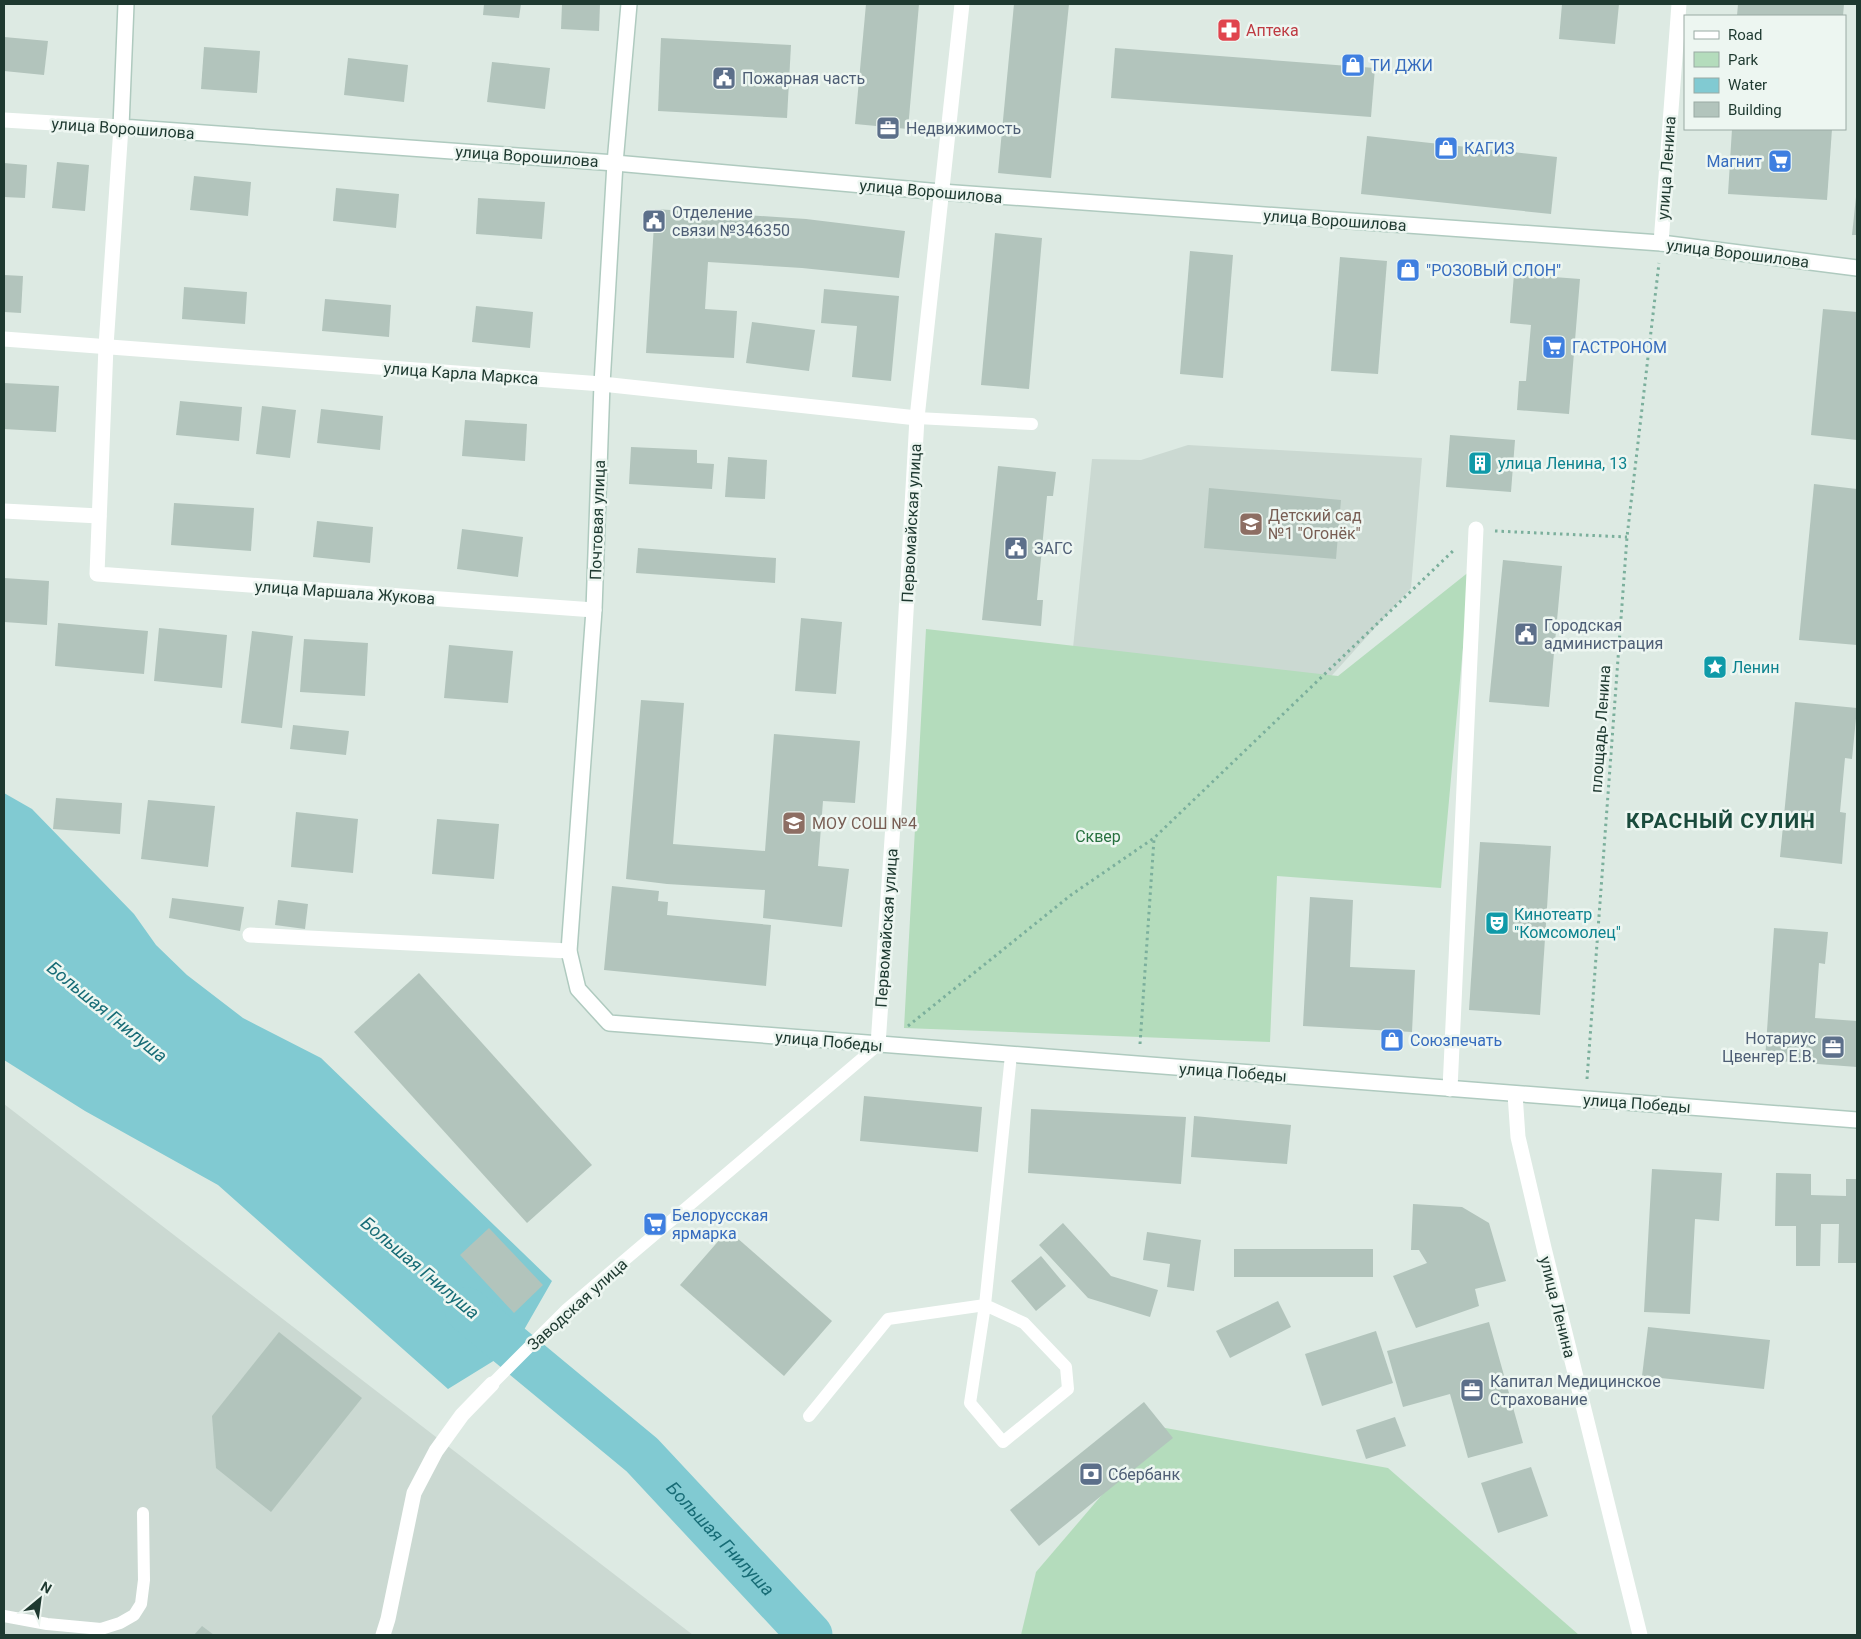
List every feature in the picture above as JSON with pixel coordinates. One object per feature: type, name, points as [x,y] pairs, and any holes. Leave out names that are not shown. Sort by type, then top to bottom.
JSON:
[{"type":"street","points":[[4,511],[99,516],[106,346],[121,127],[126,4]]},
{"type":"street","name":"Почтовая улица","points":[[609,1022],[578,989],[569,951],[594,610],[602,384],[615,163],[629,4]]},
{"type":"street","name":"Первомайская улица","points":[[878,1045],[899,736],[917,418],[962,4]]},
{"type":"street","name":"улица Ленина","points":[[1661,243],[1679,4]]},
{"type":"street","name":"улица Ворошилова","points":[[4,120],[615,163],[942,192],[1661,243],[1857,268]]},
{"type":"street","name":"улица Карла Маркса","points":[[4,339],[602,384],[917,418]]},
{"type":"street","name":"улица Маршала Жукова","points":[[99,516],[97,574],[594,610]]},
{"type":"street","points":[[1450,1089],[1476,530]]},
{"type":"street","points":[[250,935],[569,951]]},
{"type":"street","name":"улица Победы","points":[[609,1022],[878,1045],[1857,1120]]},
{"type":"street","name":"улица Ленина","points":[[1515,1094],[1518,1137],[1640,1635]]},
{"type":"street","name":"Заводская улица","points":[[383,1635],[414,1493],[436,1451],[462,1415],[492,1384]]},
{"type":"lane","points":[[917,418],[1032,424]]},
{"type":"lane","name":"Заводская улица","points":[[492,1384],[567,1309],[878,1045]]},
{"type":"lane","points":[[809,1416],[888,1319],[985,1305],[1024,1323],[1066,1367],[1068,1388],[1003,1442],[970,1403],[985,1305],[1011,1055]]},
{"type":"lane","points":[[4,1616],[47,1624],[101,1629],[120,1623],[134,1615],[141,1604],[144,1580],[143,1514]]},
{"type":"path","name":"площадь Ленина","points":[[1585,1099],[1627,537],[1661,243]]},
{"type":"path","points":[[878,1045],[904,1028],[1070,895],[1154,838],[1476,530],[1627,537]]},
{"type":"path","points":[[1139,1065],[1154,838]]},
{"type":"shaded area","name":"Детский сад №1 \"Огонёк\"","points":[[1188,445],[1422,458],[1411,588],[1325,683],[1072,658],[1092,459],[1141,460]]},
{"type":"shaded area","points":[[4,1104],[693,1635],[4,1635]]},
{"type":"green space","name":"Сквер","points":[[1470,571],[1441,888],[1277,876],[1270,1042],[904,1028],[926,629],[1338,676]]},
{"type":"green space","points":[[1160,1427],[1388,1468],[1579,1635],[1021,1635],[1036,1572]]},
{"type":"water","points":[[4,793],[32,809],[134,914],[156,945],[187,975],[243,1018],[321,1058],[552,1281],[513,1349],[448,1389],[218,1185],[85,1111],[4,1060]]},
{"type":"building","points":[[484,4],[521,4],[519,18],[483,15]]},
{"type":"building","points":[[562,4],[600,4],[599,31],[561,29]]},
{"type":"building","points":[[866,4],[919,4],[908,129],[855,124]]},
{"type":"building","points":[[1014,4],[1069,4],[1051,178],[998,173]]},
{"type":"building","points":[[1562,4],[1619,4],[1615,44],[1559,39]]},
{"type":"building","points":[[1738,4],[1844,4],[1843,15],[1737,15]]},
{"type":"building","points":[[4,37],[48,41],[44,75],[4,71]]},
{"type":"building","name":"Пожарная часть","points":[[661,38],[791,45],[787,118],[658,111]]},
{"type":"building","points":[[204,47],[260,51],[257,93],[201,89]]},
{"type":"building","points":[[1115,48],[1375,68],[1371,117],[1111,98]]},
{"type":"building","points":[[348,58],[408,65],[404,102],[344,95]]},
{"type":"building","points":[[492,62],[550,68],[545,109],[487,102]]},
{"type":"building","name":"Магнит","points":[[1732,130],[1832,130],[1827,200],[1728,194]]},
{"type":"building","points":[[1367,136],[1557,157],[1551,214],[1361,194]]},
{"type":"building","points":[[57,162],[89,165],[85,211],[52,208]]},
{"type":"building","points":[[4,163],[27,165],[25,198],[4,197]]},
{"type":"building","points":[[194,176],[251,182],[248,216],[190,210]]},
{"type":"building","points":[[336,188],[399,194],[396,228],[333,221]]},
{"type":"building","points":[[1856,197],[1857,235],[1852,235]]},
{"type":"building","points":[[478,198],[545,202],[542,239],[476,234]]},
{"type":"building","points":[[655,209],[806,219],[905,231],[899,278],[802,268],[708,262],[705,309],[737,311],[734,358],[646,353]]},
{"type":"building","points":[[995,233],[1042,238],[1029,389],[981,385]]},
{"type":"building","points":[[1190,251],[1233,255],[1223,378],[1180,374]]},
{"type":"building","points":[[1340,257],[1387,261],[1378,374],[1331,371]]},
{"type":"building","points":[[1514,274],[1580,279],[1569,414],[1517,410],[1519,381],[1526,381],[1531,325],[1510,323]]},
{"type":"building","points":[[4,275],[23,276],[21,313],[4,312]]},
{"type":"building","points":[[184,287],[247,292],[245,324],[182,319]]},
{"type":"building","points":[[824,289],[899,296],[891,381],[852,377],[857,326],[821,323]]},
{"type":"building","points":[[325,299],[391,305],[389,337],[322,331]]},
{"type":"building","points":[[476,306],[533,312],[530,348],[472,342]]},
{"type":"building","points":[[1823,309],[1857,312],[1857,440],[1811,435]]},
{"type":"building","points":[[752,322],[815,330],[809,371],[746,363]]},
{"type":"building","points":[[4,383],[59,386],[56,432],[4,429]]},
{"type":"building","points":[[180,401],[242,407],[239,441],[176,435]]},
{"type":"building","points":[[262,406],[296,410],[290,458],[256,454]]},
{"type":"building","points":[[321,409],[383,416],[380,450],[317,443]]},
{"type":"building","points":[[465,420],[527,424],[525,461],[462,456]]},
{"type":"building","name":"улица Ленина, 13","points":[[1450,435],[1515,440],[1511,492],[1446,487]]},
{"type":"building","points":[[631,447],[697,450],[697,463],[714,464],[712,489],[629,484]]},
{"type":"building","points":[[728,457],[767,460],[765,499],[725,497]]},
{"type":"building","name":"ЗАГС","points":[[998,466],[1056,472],[1053,496],[1047,496],[1037,600],[1043,600],[1041,626],[982,620]]},
{"type":"building","points":[[1814,484],[1857,489],[1857,645],[1799,640]]},
{"type":"building","points":[[1209,488],[1341,500],[1336,559],[1204,548]]},
{"type":"building","points":[[174,503],[254,508],[251,551],[171,545]]},
{"type":"building","points":[[317,521],[373,527],[370,563],[313,557]]},
{"type":"building","points":[[462,529],[523,537],[518,577],[457,569]]},
{"type":"building","points":[[638,548],[776,558],[775,583],[636,573]]},
{"type":"building","name":"Городская администрация","points":[[1503,560],[1562,566],[1549,707],[1489,702]]},
{"type":"building","points":[[4,578],[49,581],[47,625],[4,622]]},
{"type":"building","points":[[801,618],[842,622],[836,694],[795,691]]},
{"type":"building","points":[[58,623],[148,631],[144,674],[55,666]]},
{"type":"building","points":[[159,628],[227,635],[222,688],[154,681]]},
{"type":"building","points":[[252,631],[293,636],[282,728],[241,723]]},
{"type":"building","points":[[304,639],[368,643],[365,696],[300,692]]},
{"type":"building","points":[[449,645],[513,651],[508,703],[444,698]]},
{"type":"building","name":"МОУ СОШ №4","points":[[641,700],[684,703],[673,844],[765,851],[774,734],[860,741],[855,803],[823,801],[818,866],[849,869],[842,927],[763,918],[765,890],[667,884],[626,879]]},
{"type":"building","points":[[1795,702],[1857,708],[1852,759],[1845,758],[1840,812],[1846,813],[1842,864],[1780,857]]},
{"type":"building","points":[[293,725],[349,731],[346,755],[290,749]]},
{"type":"building","points":[[56,798],[122,803],[120,834],[53,829]]},
{"type":"building","points":[[148,800],[215,806],[208,867],[141,859]]},
{"type":"building","points":[[296,812],[358,819],[353,873],[291,867]]},
{"type":"building","points":[[437,819],[499,824],[494,879],[432,874]]},
{"type":"building","points":[[1480,842],[1551,846],[1540,1015],[1469,1010]]},
{"type":"building","points":[[612,886],[659,891],[658,901],[668,902],[667,915],[771,925],[766,986],[604,970]]},
{"type":"building","points":[[1310,897],[1353,900],[1350,967],[1415,970],[1412,1032],[1303,1026]]},
{"type":"building","points":[[172,898],[244,907],[240,931],[169,918]]},
{"type":"building","points":[[278,900],[308,904],[305,929],[275,925]]},
{"type":"building","points":[[1774,928],[1828,932],[1825,964],[1819,963],[1815,1018],[1857,1021],[1857,1067],[1765,1060]]},
{"type":"building","points":[[419,973],[592,1165],[527,1223],[354,1032]]},
{"type":"building","points":[[864,1096],[982,1107],[978,1152],[860,1141]]},
{"type":"building","points":[[1031,1109],[1186,1117],[1181,1184],[1028,1173]]},
{"type":"building","points":[[1194,1116],[1291,1125],[1287,1164],[1191,1157]]},
{"type":"building","points":[[1652,1169],[1722,1173],[1719,1221],[1695,1219],[1690,1314],[1644,1312]]},
{"type":"building","points":[[1776,1173],[1811,1174],[1811,1195],[1846,1196],[1846,1179],[1857,1179],[1857,1263],[1838,1263],[1839,1224],[1821,1224],[1820,1266],[1796,1266],[1796,1226],[1775,1226]]},
{"type":"building","points":[[1413,1204],[1462,1207],[1489,1223],[1506,1281],[1475,1289],[1479,1306],[1416,1328],[1393,1276],[1427,1263],[1419,1250],[1411,1250]]},
{"type":"building","points":[[1063,1223],[1111,1276],[1158,1290],[1150,1317],[1088,1298],[1039,1245]]},
{"type":"building","points":[[489,1228],[543,1285],[514,1313],[460,1255]]},
{"type":"building","points":[[728,1230],[832,1321],[784,1376],[680,1285]]},
{"type":"building","points":[[1147,1232],[1201,1240],[1194,1291],[1167,1287],[1170,1264],[1143,1260]]},
{"type":"building","points":[[1234,1249],[1373,1249],[1373,1277],[1234,1277]]},
{"type":"building","points":[[1041,1256],[1066,1286],[1036,1311],[1011,1281]]},
{"type":"building","points":[[1278,1301],[1291,1327],[1230,1358],[1216,1331]]},
{"type":"building","points":[[1489,1322],[1523,1443],[1468,1458],[1450,1394],[1403,1407],[1387,1351]]},
{"type":"building","points":[[1648,1327],[1770,1340],[1764,1389],[1642,1376]]},
{"type":"building","points":[[1376,1331],[1393,1383],[1322,1406],[1305,1354]]},
{"type":"building","points":[[279,1332],[362,1398],[271,1512],[216,1468],[212,1416]]},
{"type":"building","name":"Сбербанк","points":[[1144,1402],[1173,1438],[1039,1546],[1010,1510]]},
{"type":"building","points":[[1395,1417],[1406,1446],[1366,1459],[1356,1430]]},
{"type":"building","points":[[1531,1467],[1548,1516],[1498,1533],[1481,1483]]},
{"type":"building","points":[[202,1626],[214,1635],[194,1635]]},
{"type":"waterway","name":"Большая Гнилуша","points":[[467,1310],[642,1455],[810,1635]]},
{"type":"place","name":"Аптека","points":[[1229,30]]},
{"type":"place","name":"ТИ ДЖИ","points":[[1353,65]]},
{"type":"place","name":"Пожарная часть","points":[[724,78]]},
{"type":"place","name":"Недвижимость","points":[[888,128]]},
{"type":"place","name":"КАГИЗ","points":[[1446,148]]},
{"type":"place","name":"Магнит","points":[[1780,161]]},
{"type":"place","name":"Отделение связи №346350","points":[[654,221]]},
{"type":"place","name":"\"РОЗОВЫЙ СЛОН\"","points":[[1408,270]]},
{"type":"place","name":"ГАСТРОНОМ","points":[[1554,347]]},
{"type":"place","name":"улица Ленина, 13","points":[[1480,463]]},
{"type":"place","name":"Детский сад №1 \"Огонёк\"","points":[[1251,524]]},
{"type":"place","name":"ЗАГС","points":[[1016,548]]},
{"type":"place","name":"Городская администрация","points":[[1526,634]]},
{"type":"place","name":"Ленин","points":[[1715,667]]},
{"type":"place","name":"МОУ СОШ №4","points":[[794,823]]},
{"type":"place","name":"Кинотеатр \"Комсомолец\"","points":[[1497,923]]},
{"type":"place","name":"Союзпечать","points":[[1392,1040]]},
{"type":"place","name":"Нотариус Цвенгер Е.В.","points":[[1833,1047]]},
{"type":"place","name":"Белорусская ярмарка","points":[[655,1224]]},
{"type":"place","name":"Капитал Медицинское Страхование","points":[[1472,1390]]},
{"type":"place","name":"Сбербанк","points":[[1091,1474]]},
{"type":"district","name":"КРАСНЫЙ СУЛИН","points":[[1721,821]]}]
